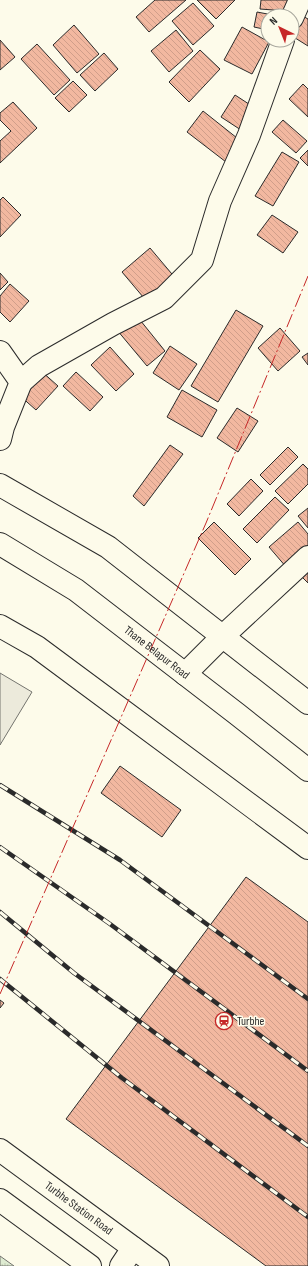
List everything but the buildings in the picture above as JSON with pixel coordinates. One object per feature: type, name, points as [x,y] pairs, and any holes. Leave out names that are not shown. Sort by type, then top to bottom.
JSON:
[{"type":"street","points":[[0,439],[3,427],[21,382],[39,366],[113,324],[164,298],[202,260],[220,201],[249,135],[280,48]]},
{"type":"street","points":[[0,352],[21,382]]},
{"type":"street","points":[[0,485],[108,547],[308,703]]},
{"type":"street","name":"Thane Belapur Road","points":[[0,544],[76,590],[308,770]]},
{"type":"street","points":[[185,674],[223,636],[308,557]]},
{"type":"street","points":[[0,626],[37,646],[308,848]]},
{"type":"street","name":"Turbhe Station Road","points":[[0,1150],[158,1266]]},
{"type":"street","points":[[0,1200],[90,1266]]},
{"type":"street","points":[[121,1266],[133,1248]]},
{"type":"green space","points":[[0,1256],[14,1266],[0,1266]]},
{"type":"shaded area","points":[[0,673],[32,692],[0,745]]},
{"type":"railway","points":[[0,785],[120,860],[308,999]]},
{"type":"railway","points":[[0,847],[110,924],[308,1071]]},
{"type":"railway","points":[[0,912],[74,973],[308,1146]]},
{"type":"railway","points":[[0,979],[122,1078],[308,1217]]},
{"type":"power","points":[[0,994],[206,523],[308,276]]},
{"type":"place","name":"Turbhe","points":[[224,1021]]}]
